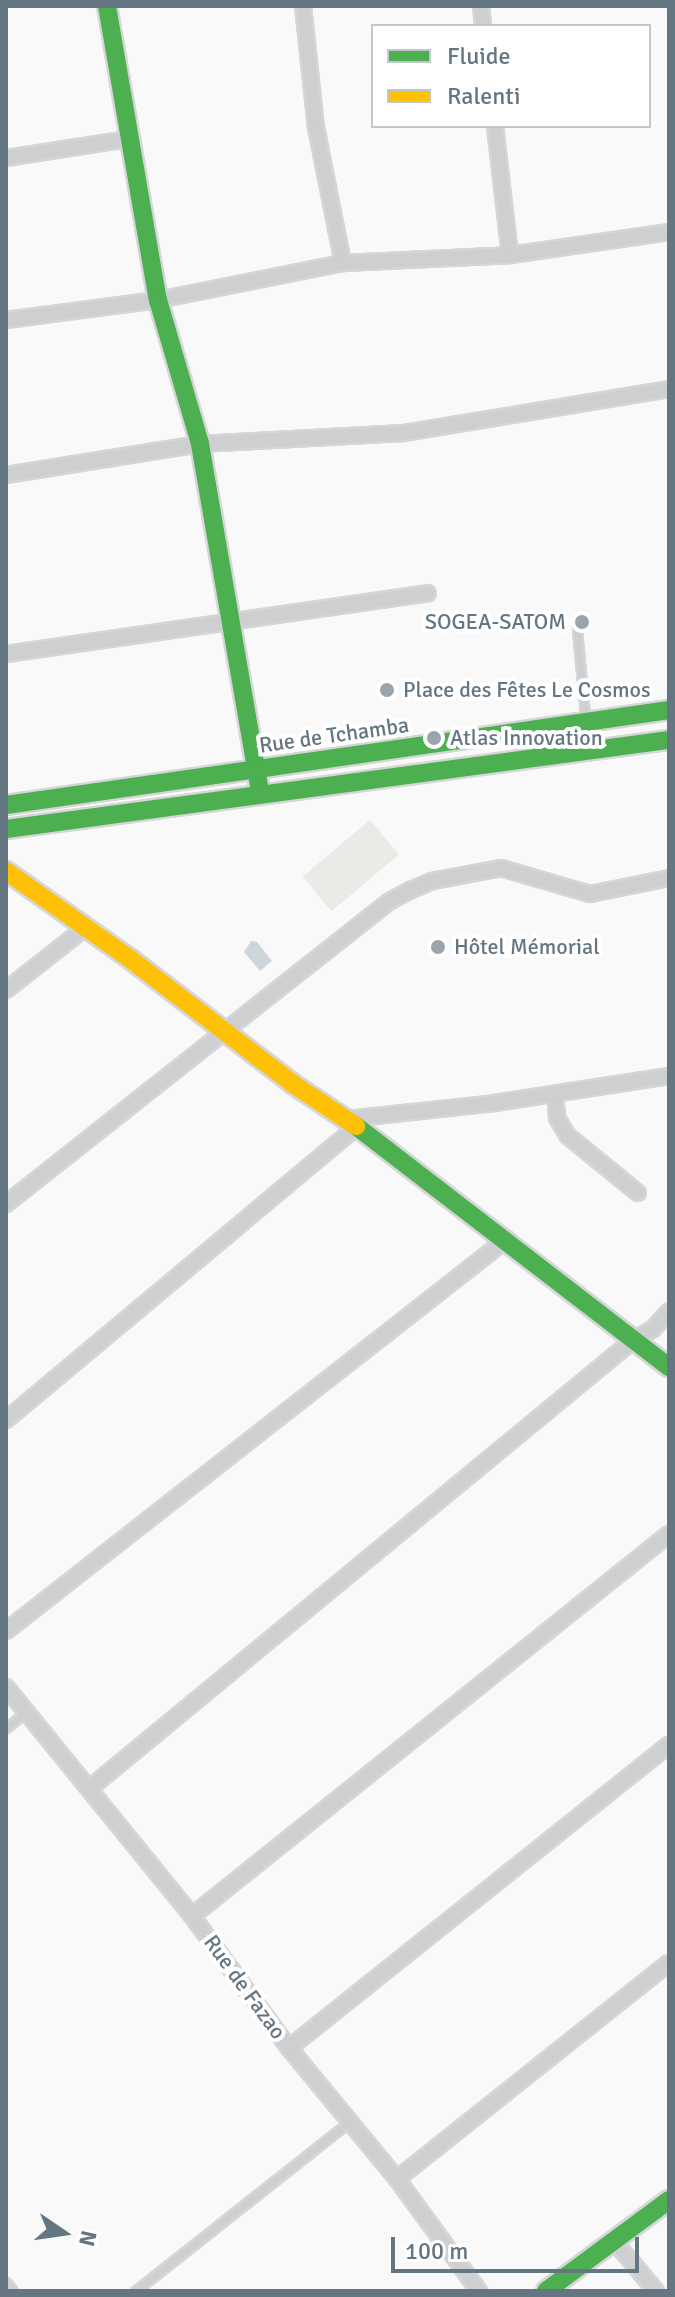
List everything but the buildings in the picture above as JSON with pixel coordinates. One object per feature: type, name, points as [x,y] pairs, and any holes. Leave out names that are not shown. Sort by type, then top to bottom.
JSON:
[{"type":"street","points":[[107,6],[122,85],[127,139],[158,300],[200,444],[260,793]]},
{"type":"street","points":[[303,6],[316,127],[343,263]]},
{"type":"street","points":[[495,128],[510,255]]},
{"type":"street","points":[[6,158],[127,139]]},
{"type":"street","points":[[6,320],[158,300],[343,263],[510,255],[669,232]]},
{"type":"street","points":[[6,475],[200,444],[404,433],[669,389]]},
{"type":"street","points":[[6,654],[428,593]]},
{"type":"street","name":"Rue de Tchamba","points":[[6,805],[669,710]]},
{"type":"street","points":[[6,829],[669,740]]},
{"type":"street","points":[[6,1204],[390,901],[432,881],[501,868],[590,894],[669,878]]},
{"type":"street","points":[[6,871],[227,1032],[293,1084],[352,1123],[507,1239],[632,1341],[669,1367]]},
{"type":"street","points":[[6,990],[85,928]]},
{"type":"street","points":[[6,1420],[352,1123],[669,1076]]},
{"type":"street","points":[[555,1094],[557,1118],[568,1136],[638,1193]]},
{"type":"street","points":[[6,1631],[507,1239]]},
{"type":"street","points":[[90,1788],[632,1341],[653,1329],[669,1311]]},
{"type":"street","points":[[192,1916],[669,1534]]},
{"type":"street","name":"Rue de Fazao","points":[[6,1687],[192,1916],[289,2048],[397,2179],[479,2291]]},
{"type":"street","points":[[289,2048],[669,1745]]},
{"type":"street","points":[[397,2179],[669,1963]]},
{"type":"street","points":[[546,2291],[669,2200]]},
{"type":"street","points":[[614,2241],[656,2291]]},
{"type":"lane","points":[[577,630],[588,752]]},
{"type":"lane","points":[[6,1728],[27,1711]]},
{"type":"lane","points":[[135,2291],[350,2121]]},
{"type":"lane","points":[[6,2282],[13,2291]]},
{"type":"shaded area","points":[[370,820],[399,854],[332,911],[303,877]]},
{"type":"shaded area","points":[[251,941],[257,942],[272,961],[260,971],[244,952]]},
{"type":"traffic: fast","points":[[107,6],[158,300],[200,444],[260,793]]},
{"type":"traffic: fast","points":[[6,805],[669,710]]},
{"type":"traffic: fast","points":[[6,829],[669,740]]},
{"type":"traffic: fast","points":[[356,1126],[669,1367]]},
{"type":"traffic: fast","points":[[546,2291],[669,2200]]},
{"type":"traffic: slow","points":[[6,871],[129,958],[293,1084],[356,1126]]},
{"type":"place","name":"SOGEA-SATOM","points":[[582,622]]},
{"type":"place","name":"Place des Fêtes Le Cosmos","points":[[387,690]]},
{"type":"place","name":"Atlas Innovation","points":[[434,738]]},
{"type":"place","name":"Hôtel Mémorial","points":[[438,947]]}]
